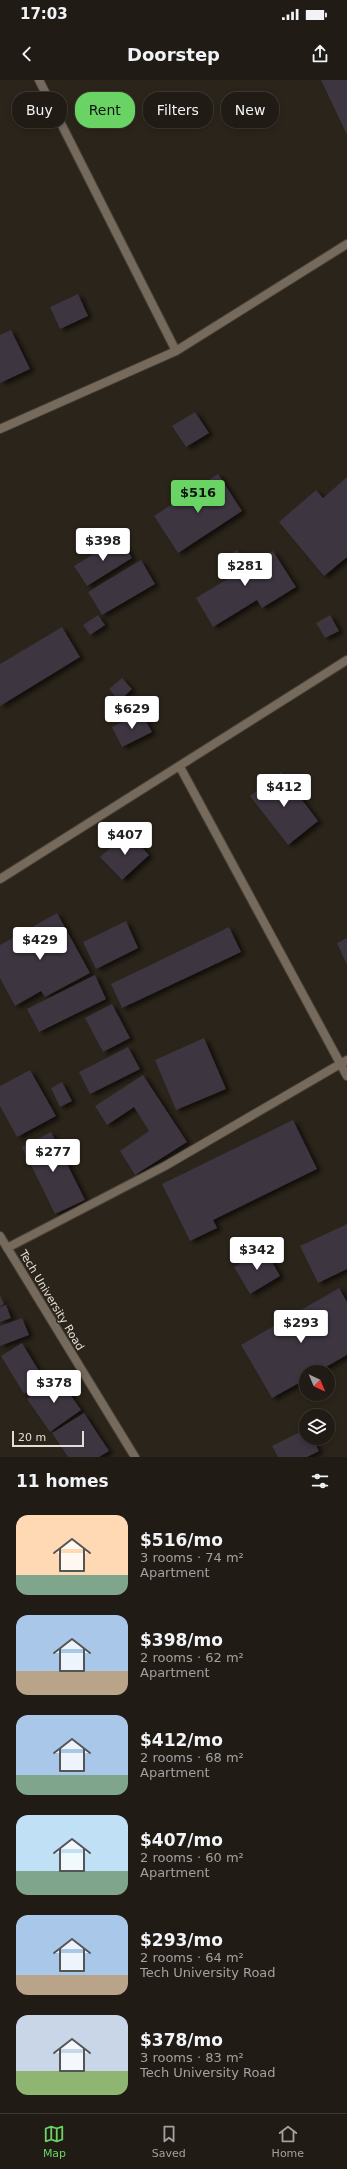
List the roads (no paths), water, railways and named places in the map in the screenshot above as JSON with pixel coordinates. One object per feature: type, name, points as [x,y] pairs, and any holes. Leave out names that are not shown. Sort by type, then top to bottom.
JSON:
[{"type":"street","points":[[39,80],[176,351]]},
{"type":"street","points":[[0,429],[176,351],[347,244]]},
{"type":"street","points":[[0,879],[180,767],[347,660]]},
{"type":"street","points":[[180,767],[344,1062],[347,1076]]},
{"type":"street","points":[[7,1248],[165,1166],[344,1062]]},
{"type":"street","name":"Tech University Road","points":[[0,1236],[135,1457]]}]
